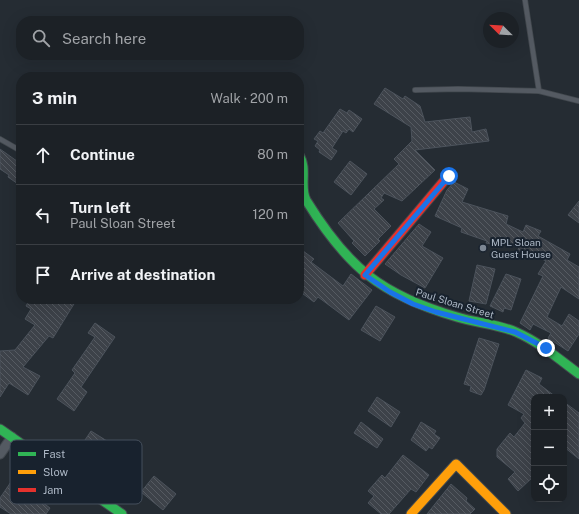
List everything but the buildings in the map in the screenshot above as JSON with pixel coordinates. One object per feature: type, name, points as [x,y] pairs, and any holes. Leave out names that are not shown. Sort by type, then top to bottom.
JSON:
[{"type":"street","points":[[365,275],[449,176]]},
{"type":"street","name":"Paul Sloan Street","points":[[304,201],[348,258],[365,275],[390,292],[413,304],[436,312],[515,332],[546,348],[579,374]]},
{"type":"street","points":[[0,429],[16,440]]},
{"type":"street","points":[[0,454],[12,437]]},
{"type":"street","points":[[411,514],[456,464],[506,514]]},
{"type":"street","points":[[108,504],[122,514]]},
{"type":"lane","points":[[525,0],[539,91]]},
{"type":"lane","points":[[414,90],[458,88],[539,91],[579,101]]},
{"type":"lane","points":[[0,139],[16,148]]},
{"type":"traffic: fast","points":[[304,195],[321,224],[352,261],[369,276],[387,288],[407,299],[430,308],[464,319],[502,327],[516,332],[541,346],[579,374]]},
{"type":"traffic: fast","points":[[0,429],[16,440]]},
{"type":"traffic: fast","points":[[108,504],[122,514]]},
{"type":"traffic: slow","points":[[411,514],[456,464],[506,514]]},
{"type":"traffic: jam","points":[[365,275],[449,175]]},
{"type":"place","name":"MPL Sloan Guest House","points":[[483,248]]},
{"type":"route","points":[[449,176],[365,275],[390,292],[413,304],[436,312],[515,332],[546,348]]}]
